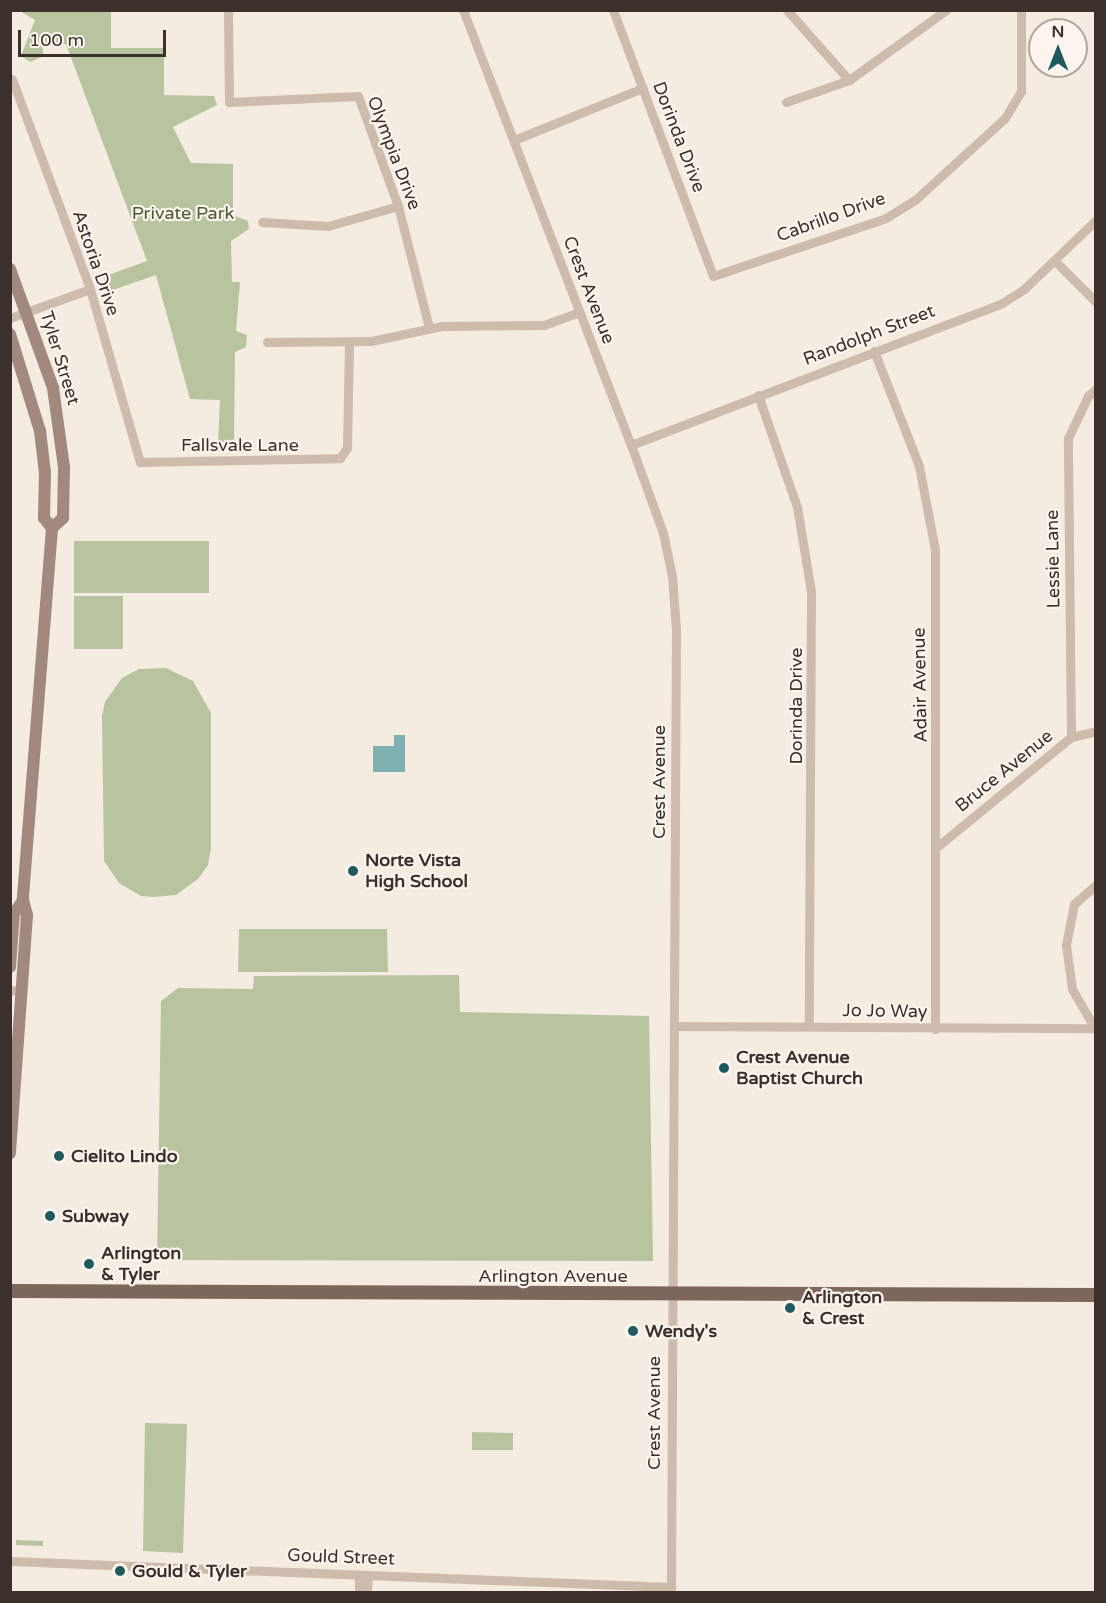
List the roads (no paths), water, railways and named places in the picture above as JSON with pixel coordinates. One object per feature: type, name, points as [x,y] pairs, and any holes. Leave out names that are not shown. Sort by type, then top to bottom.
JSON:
[{"type":"main road","name":"Tyler Street","points":[[10,269],[53,388],[61,431],[63,518],[52,528]]},
{"type":"main road","name":"Tyler Street","points":[[10,334],[40,431],[45,473],[44,518],[52,528],[23,900],[27,915],[16,991],[10,1153]]},
{"type":"main road","name":"Tyler Street","points":[[10,967],[14,914],[23,900]]},
{"type":"main road","name":"Arlington Avenue","points":[[10,1291],[1095,1294]]},
{"type":"street","name":"Olympia Drive","points":[[228,10],[229,102],[358,96],[398,206],[429,328]]},
{"type":"street","name":"Crest Avenue","points":[[463,10],[631,445],[666,545],[675,604],[674,1026],[670,1294],[671,1590]]},
{"type":"street","name":"Dorinda Drive","points":[[613,10],[714,276]]},
{"type":"street","points":[[787,10],[849,80]]},
{"type":"street","points":[[786,102],[849,80],[946,10]]},
{"type":"street","name":"Cabrillo Drive","points":[[714,276],[886,218],[916,199],[1005,118],[1021,91],[1021,10]]},
{"type":"street","name":"Astoria Drive","points":[[12,79],[90,289],[140,462]]},
{"type":"street","points":[[514,140],[643,88]]},
{"type":"street","points":[[262,222],[328,226],[398,206]]},
{"type":"street","name":"Randolph Street","points":[[631,445],[1002,303],[1024,289],[1095,220]]},
{"type":"street","points":[[1055,261],[1095,302]]},
{"type":"street","points":[[10,318],[90,289]]},
{"type":"street","points":[[267,342],[349,342],[389,338],[429,328],[544,325],[579,312]]},
{"type":"street","name":"Fallsvale Lane","points":[[140,462],[340,458],[347,448],[349,342]]},
{"type":"street","name":"Adair Avenue","points":[[873,351],[919,466],[935,549],[938,846],[935,1029]]},
{"type":"street","name":"Lessie Lane","points":[[1071,737],[1068,438],[1088,396],[1095,389]]},
{"type":"street","name":"Dorinda Drive","points":[[758,395],[796,507],[811,592],[809,1026]]},
{"type":"street","name":"Bruce Avenue","points":[[938,846],[1071,737],[1095,731]]},
{"type":"street","points":[[1095,885],[1074,904],[1066,945],[1072,989],[1095,1027]]},
{"type":"street","name":"Jo Jo Way","points":[[674,1026],[935,1029],[1095,1027]]},
{"type":"street","name":"Gould Street","points":[[10,1561],[671,1590]]},
{"type":"street","points":[[359,1593],[363,1575]]},
{"type":"street","points":[[363,1575],[367,1593]]},
{"type":"water","points":[[394,735],[405,735],[405,772],[373,772],[373,746],[394,746]]},
{"type":"place","name":"Norte Vista High School","points":[[353,871]]},
{"type":"place","name":"Crest Avenue Baptist Church","points":[[724,1068]]},
{"type":"place","name":"Cielito Lindo","points":[[59,1156]]},
{"type":"place","name":"Subway","points":[[50,1216]]},
{"type":"place","name":"Arlington & Tyler","points":[[89,1264]]},
{"type":"place","name":"Arlington & Crest","points":[[790,1308]]},
{"type":"place","name":"Wendy's","points":[[633,1331]]},
{"type":"place","name":"Gould & Tyler","points":[[120,1571]]},
{"type":"park label","name":"Private Park","points":[[183,213]]}]
